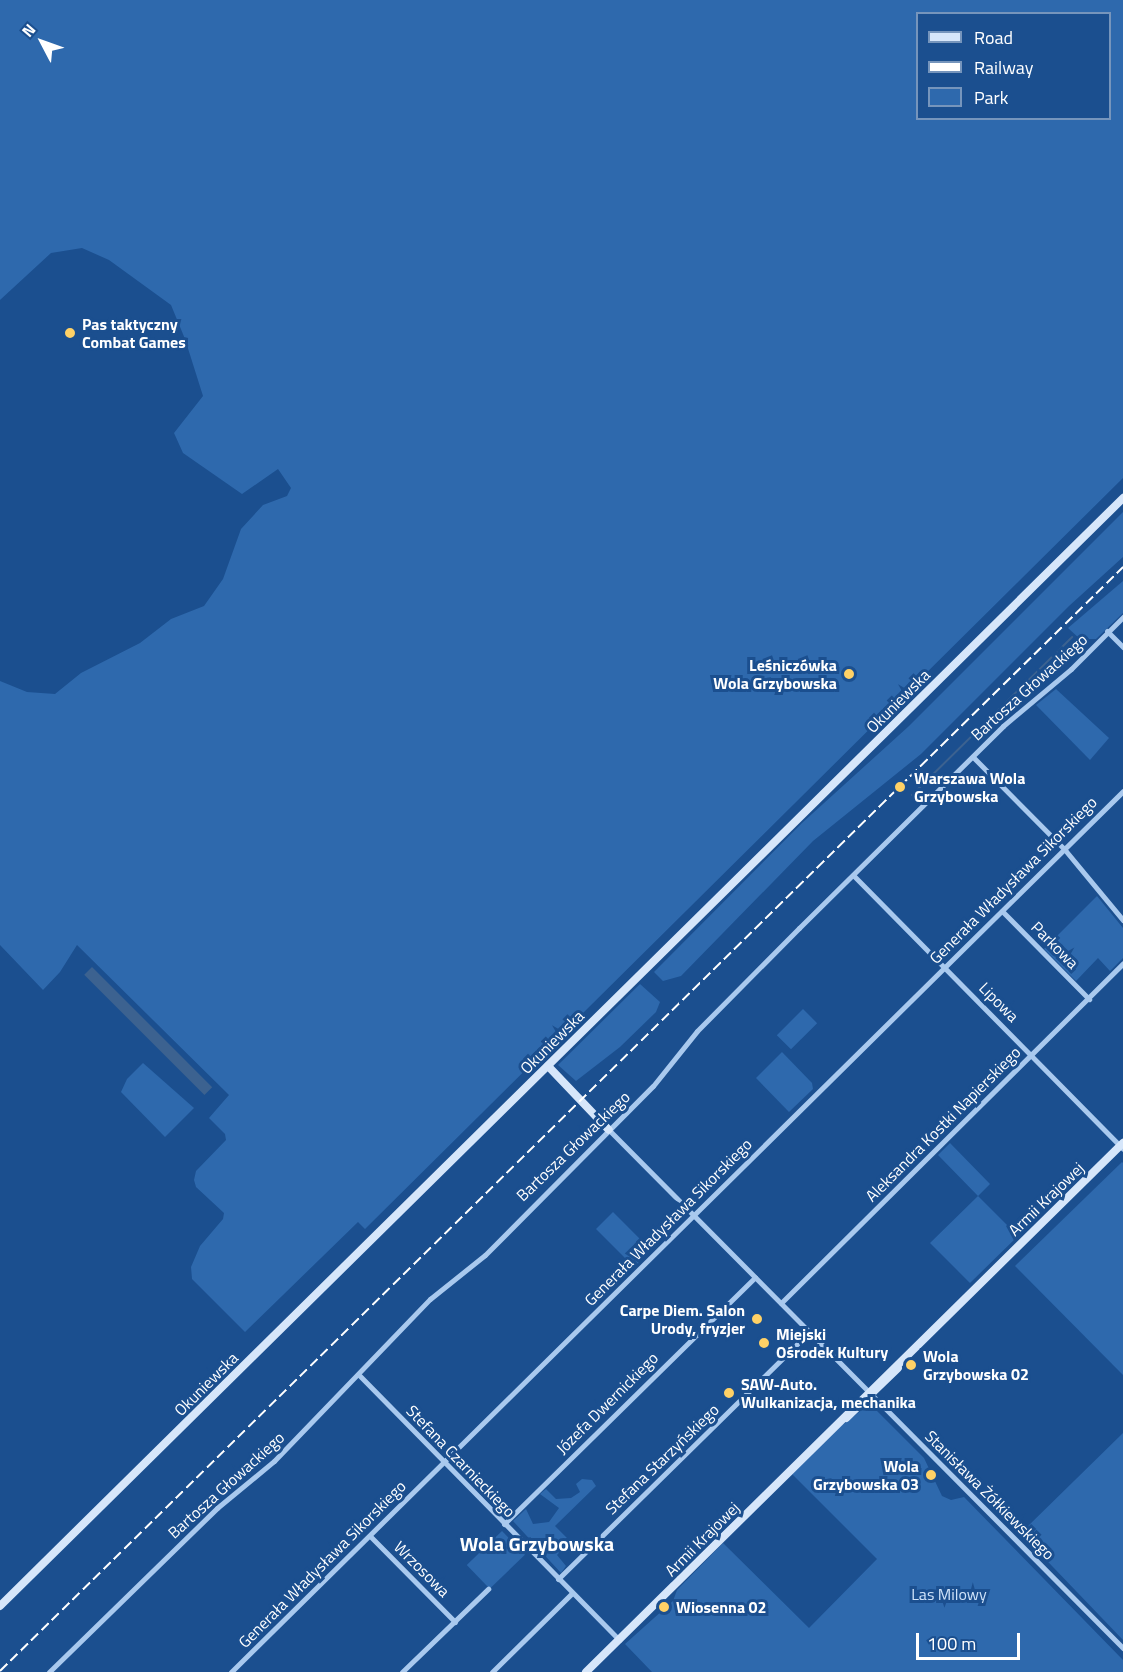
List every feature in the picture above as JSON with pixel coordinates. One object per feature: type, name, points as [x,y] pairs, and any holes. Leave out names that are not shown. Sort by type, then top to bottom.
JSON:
[{"type":"main road","name":"Okuniewska","points":[[0,1606],[1123,498]]},
{"type":"main road","points":[[548,1066],[609,1130]]},
{"type":"main road","name":"Armii Krajowej","points":[[586,1672],[1122,1146]]},
{"type":"street","name":"Bartosza Głowackiego","points":[[49,1672],[360,1376],[430,1299],[485,1256],[654,1086],[717,1011],[973,757],[1123,617]]},
{"type":"street","points":[[1107,631],[1123,647]]},
{"type":"street","points":[[973,757],[1065,850],[1123,920]]},
{"type":"street","name":"Generała Władysława Sikorskiego","points":[[231,1672],[1123,791]]},
{"type":"street","name":"Lipowa","points":[[854,876],[1122,1146]]},
{"type":"street","name":"Parkowa","points":[[1002,911],[1089,999]]},
{"type":"street","name":"Aleksandra Kostki Napierskiego","points":[[781,1303],[1123,963]]},
{"type":"street","name":"Stanisława Żółkiewskiego","points":[[609,1130],[1123,1648]]},
{"type":"street","name":"Józefa Dwernickiego","points":[[504,1524],[755,1277]]},
{"type":"street","name":"Stefana Starzyńskiego","points":[[558,1580],[809,1332]]},
{"type":"street","name":"Stefana Czarnieckiego","points":[[360,1376],[619,1640]]},
{"type":"street","name":"Wrzosowa","points":[[370,1536],[455,1622]]},
{"type":"street","points":[[402,1672],[488,1589]]},
{"type":"street","points":[[492,1672],[572,1593]]},
{"type":"green space","points":[[0,0],[1123,0],[1123,478],[365,1229],[358,1222],[245,1332],[192,1279],[191,1267],[200,1246],[223,1219],[224,1213],[196,1187],[194,1180],[196,1171],[226,1140],[225,1134],[209,1118],[229,1095],[77,945],[60,972],[43,990],[0,945],[0,681],[27,692],[55,694],[81,673],[140,643],[171,619],[204,606],[223,579],[241,529],[263,505],[287,496],[291,488],[278,469],[242,494],[183,453],[174,433],[203,396],[185,339],[171,305],[109,260],[82,248],[51,253],[0,300]]},
{"type":"green space","points":[[1123,512],[1123,557],[1069,606],[921,754],[813,841],[681,976],[663,981],[654,972],[802,823],[909,726]]},
{"type":"green space","points":[[1123,581],[1123,613],[1096,639],[1080,639],[1068,628]]},
{"type":"green space","points":[[1056,689],[1109,738],[1090,760],[1036,705]]},
{"type":"green space","points":[[1097,896],[1123,928],[1123,958],[1110,971],[1098,958],[1076,981],[1044,949]]},
{"type":"green space","points":[[640,984],[660,1002],[656,1012],[620,1047],[576,1081],[558,1065]]},
{"type":"green space","points":[[803,1009],[817,1023],[791,1049],[777,1035]]},
{"type":"green space","points":[[782,1052],[812,1083],[813,1089],[789,1112],[756,1078]]},
{"type":"green space","points":[[143,1063],[194,1108],[165,1137],[121,1092],[127,1079]]},
{"type":"green space","points":[[950,1143],[990,1184],[978,1196],[938,1155]]},
{"type":"green space","points":[[1123,1163],[1123,1375],[1015,1266]]},
{"type":"green space","points":[[978,1196],[1018,1236],[970,1283],[930,1243]]},
{"type":"green space","points":[[613,1212],[651,1250],[634,1267],[596,1229]]},
{"type":"green space","name":"Las Milowy","points":[[874,1408],[924,1458],[942,1496],[951,1500],[964,1497],[1123,1660],[1123,1672],[652,1672],[625,1644],[673,1601],[677,1590],[723,1543],[809,1628],[877,1559],[792,1474],[841,1426],[863,1409]]},
{"type":"green space","points":[[1123,1433],[1123,1640],[1029,1542],[1031,1533],[1026,1528]]},
{"type":"green space","points":[[582,1479],[592,1480],[596,1486],[555,1526],[567,1538],[566,1545],[557,1555],[566,1566],[561,1573],[513,1521],[526,1509],[533,1524],[549,1522],[559,1508],[540,1494],[546,1489],[556,1499],[571,1498],[580,1492],[576,1484]]},
{"type":"green space","points":[[502,1531],[525,1555],[490,1589],[467,1565]]},
{"type":"shaded area","points":[[92,967],[212,1087],[204,1095],[84,975]]},
{"type":"waterway","points":[[912,795],[1072,637]]},
{"type":"railway","points":[[0,1671],[1123,567]]},
{"type":"place","name":"Pas taktyczny Combat Games","points":[[70,333]]},
{"type":"place","name":"Leśniczówka Wola Grzybowska","points":[[849,674]]},
{"type":"place","name":"Warszawa Wola Grzybowska","points":[[900,787]]},
{"type":"place","name":"Carpe Diem. Salon Urody, fryzjer","points":[[757,1319]]},
{"type":"place","name":"Miejski Ośrodek Kultury","points":[[764,1343]]},
{"type":"place","name":"Wola Grzybowska 02","points":[[911,1365]]},
{"type":"place","name":"SAW-Auto. Wulkanizacja, mechanika","points":[[729,1393]]},
{"type":"place","name":"Wola Grzybowska 03","points":[[931,1475]]},
{"type":"place","name":"Wiosenna 02","points":[[664,1607]]},
{"type":"district","name":"Wola Grzybowska","points":[[537,1543]]}]
